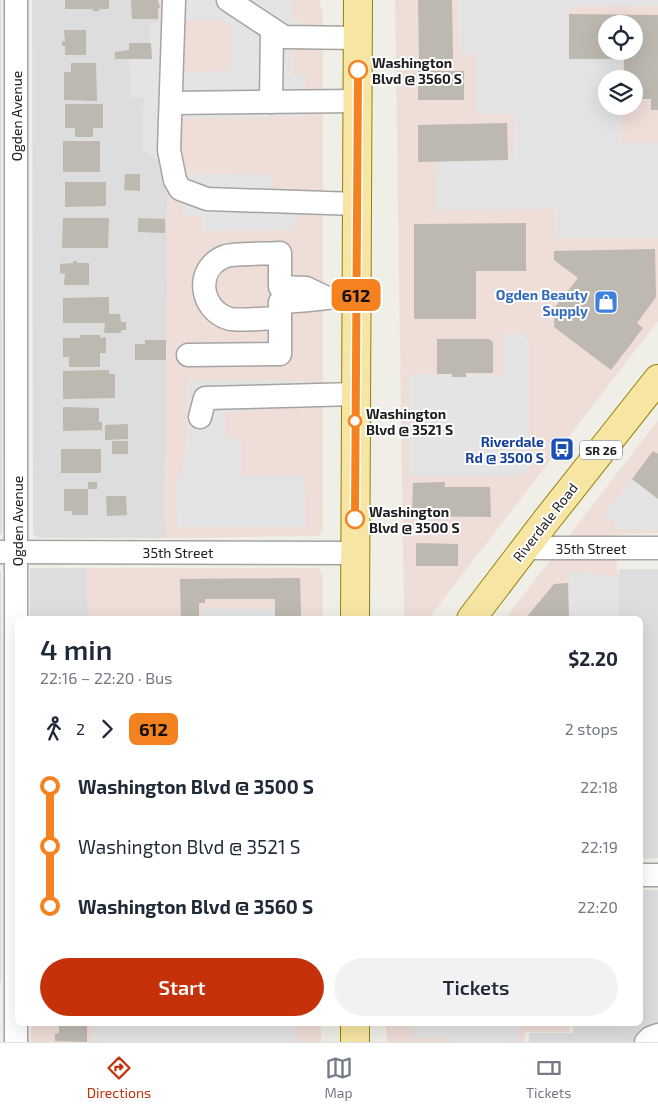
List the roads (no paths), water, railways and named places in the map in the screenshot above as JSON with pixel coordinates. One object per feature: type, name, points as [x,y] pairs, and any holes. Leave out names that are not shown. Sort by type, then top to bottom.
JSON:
[{"type":"main road","points":[[355,616],[358,0]]},
{"type":"main road","name":"Riverdale Road","points":[[474,616],[658,378]]},
{"type":"main road","points":[[355,1026],[355,1042]]},
{"type":"street","name":"Ogden Avenue","points":[[15,981],[8,552],[16,0]]},
{"type":"street","points":[[174,0],[169,150],[175,180],[180,189],[207,199],[357,204]]},
{"type":"street","points":[[228,0],[284,37],[358,38]]},
{"type":"street","points":[[271,102],[272,30]]},
{"type":"street","points":[[171,103],[358,102]]},
{"type":"street","points":[[325,297],[306,288],[280,287],[280,253],[227,255],[209,267],[203,282],[207,300],[220,315],[231,319],[280,310],[325,297],[356,296]]},
{"type":"street","points":[[188,356],[280,354],[280,310]]},
{"type":"street","points":[[200,417],[205,398],[356,394]]},
{"type":"street","name":"35th Street","points":[[525,548],[658,548]]},
{"type":"street","name":"35th Street","points":[[8,552],[355,553]]},
{"type":"street","points":[[643,875],[658,875]]},
{"type":"street","name":"Ogden Avenue","points":[[16,1026],[16,1042]]},
{"type":"street","points":[[646,1042],[658,1035]]},
{"type":"place","name":"Washington Blvd @ 3560 S","points":[[358,70]]},
{"type":"place","name":"Ogden Beauty Supply","points":[[606,302]]},
{"type":"place","name":"Washington Blvd @ 3521 S","points":[[355,421]]},
{"type":"place","name":"Riverdale Rd @ 3500 S","points":[[562,449]]},
{"type":"place","name":"Washington Blvd @ 3500 S","points":[[355,519]]}]
